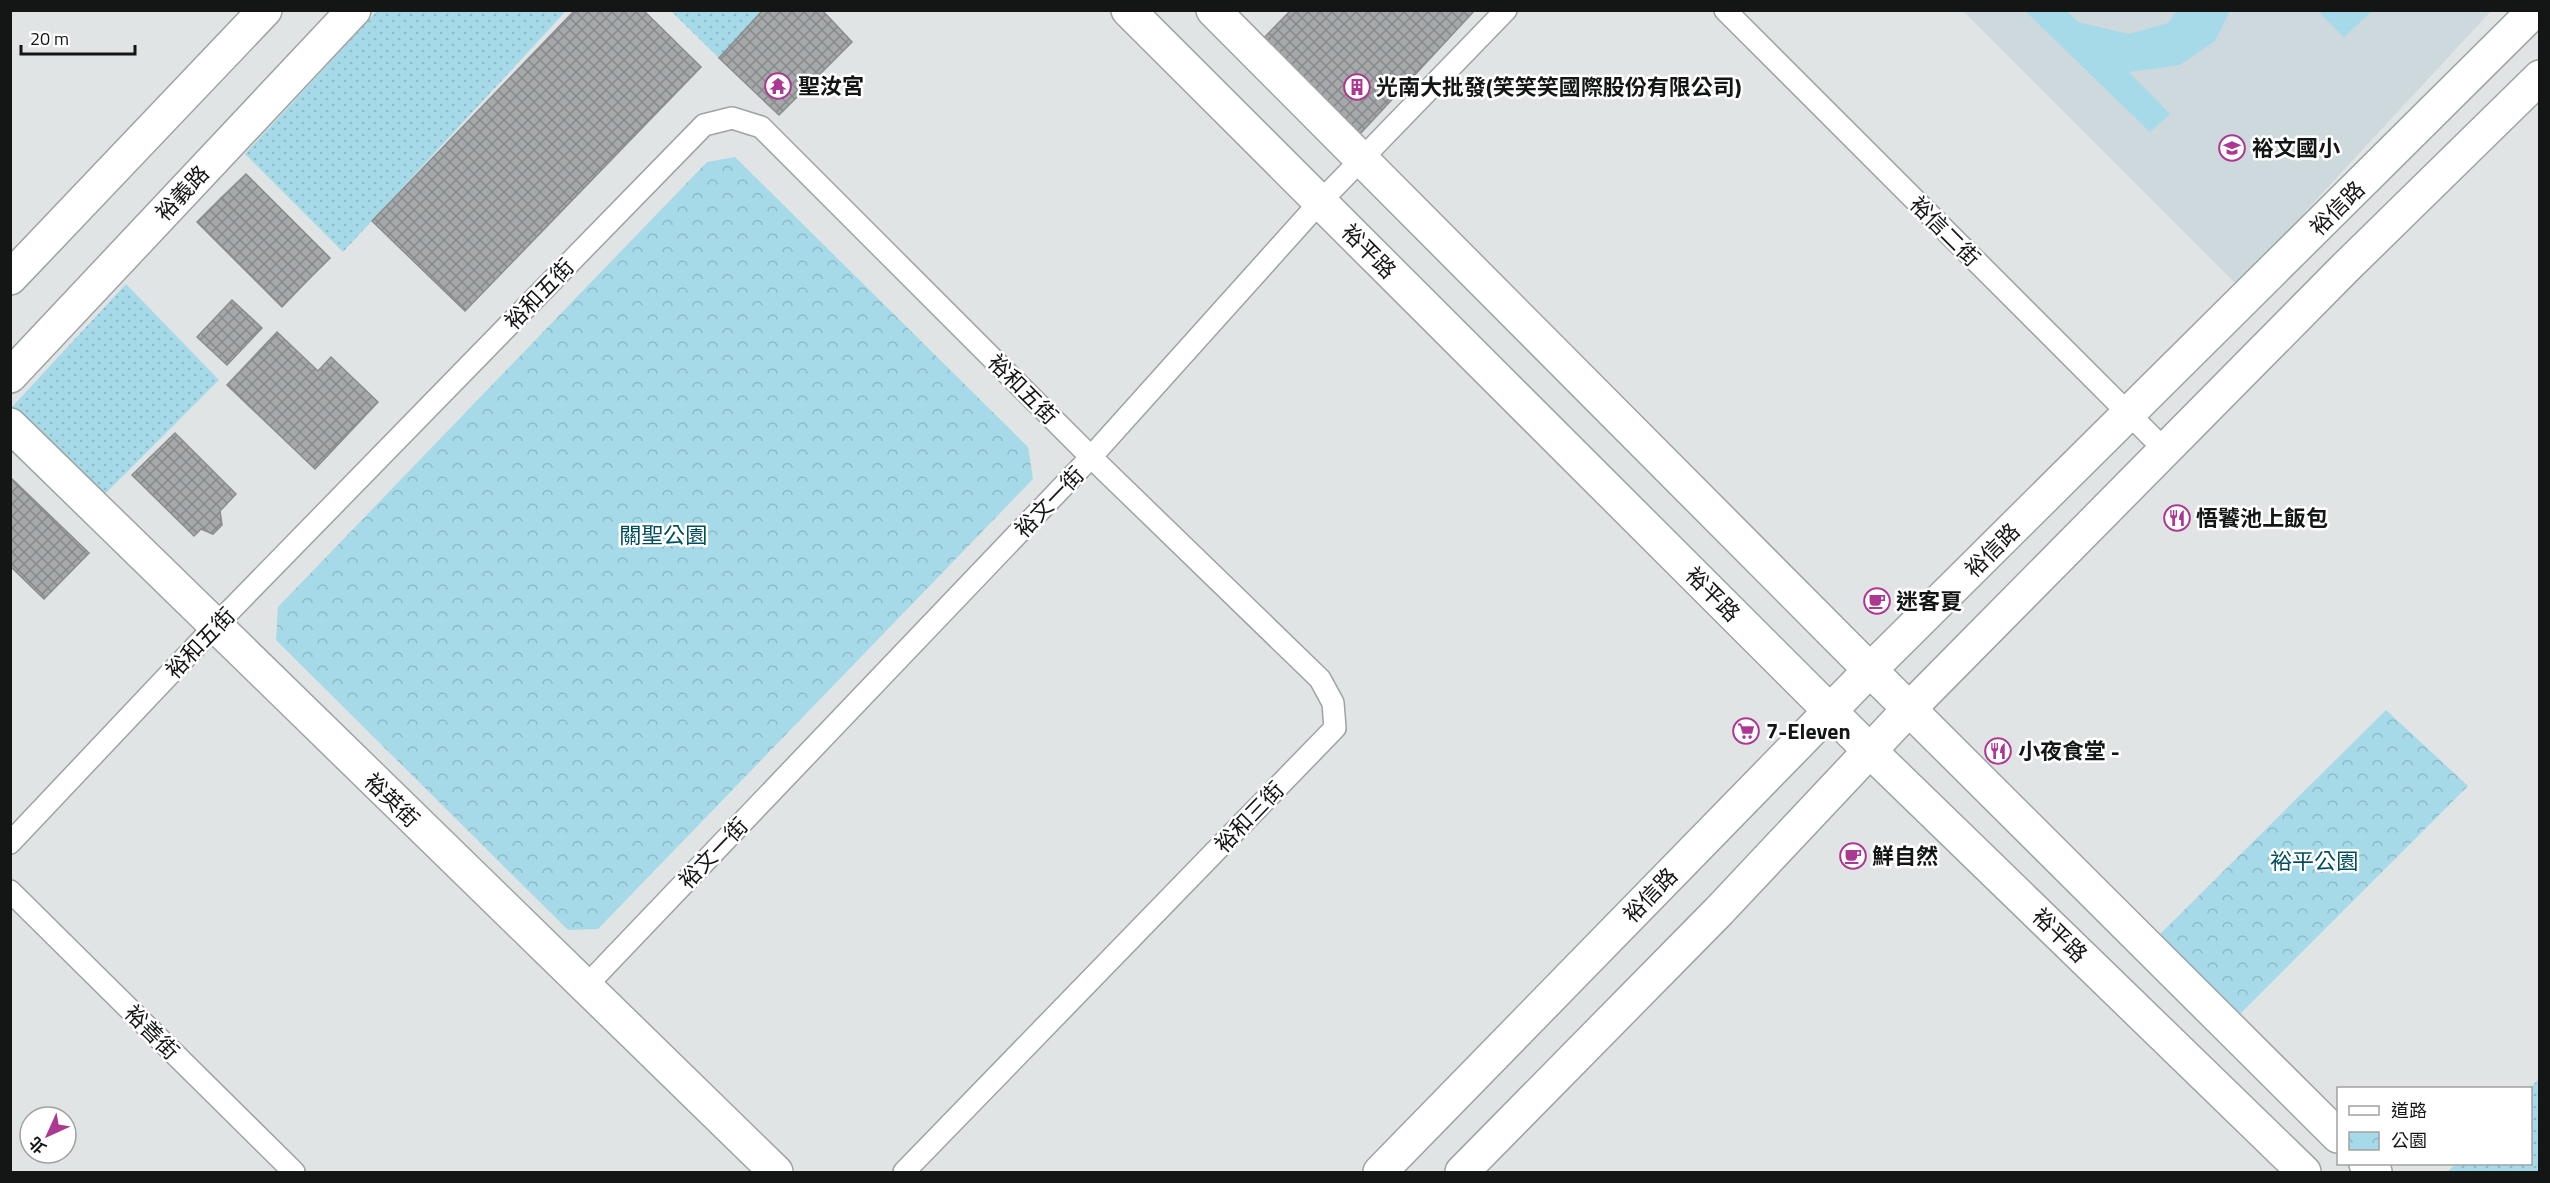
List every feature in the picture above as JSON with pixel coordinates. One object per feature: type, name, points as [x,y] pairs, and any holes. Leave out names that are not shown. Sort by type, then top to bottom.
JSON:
[{"type":"street","points":[[10,278],[265,10]]},
{"type":"street","name":"裕義路","points":[[10,376],[354,10]]},
{"type":"street","name":"裕平路","points":[[1128,10],[1869,750],[2304,1173]]},
{"type":"street","points":[[1213,10],[2337,1135]]},
{"type":"street","name":"裕信路","points":[[1380,1173],[1870,670],[2535,10]]},
{"type":"street","points":[[1462,1173],[1719,910],[1910,708],[2361,252],[2540,77]]},
{"type":"street","name":"裕英街","points":[[10,425],[217,624],[360,768],[776,1173]]},
{"type":"lane","name":"裕文一街","points":[[585,987],[1091,457],[1320,202],[1506,10]]},
{"type":"lane","name":"裕信二街","points":[[1725,10],[2165,450]]},
{"type":"lane","name":"裕和五街","points":[[10,843],[217,624],[704,125],[732,118],[760,127],[1091,457]]},
{"type":"lane","name":"裕和三街","points":[[904,1173],[1335,728],[1333,703],[1320,679],[1091,457]]},
{"type":"lane","name":"裕善街","points":[[10,891],[294,1173]]},
{"type":"shaded area","name":"裕文國小","points":[[1963,11],[2491,11],[2237,285]]},
{"type":"green space","points":[[377,11],[566,11],[343,252],[245,154]]},
{"type":"green space","points":[[671,11],[765,11],[719,58]]},
{"type":"green space","points":[[2025,11],[2067,11],[2078,22],[2129,34],[2168,23],[2177,11],[2230,11],[2215,41],[2180,65],[2129,72],[2170,114],[2150,132]]},
{"type":"green space","points":[[2318,11],[2372,11],[2344,37]]},
{"type":"green space","name":"關聖公園","points":[[735,157],[1028,447],[1033,479],[598,929],[568,930],[276,640],[278,607],[707,162]]},
{"type":"green space","points":[[126,284],[219,380],[104,495],[12,407]]},
{"type":"green space","name":"裕平公園","points":[[2386,710],[2468,786],[2239,1015],[2159,935]]},
{"type":"green space","points":[[2539,1079],[2539,1172],[2447,1172],[2455,1165],[2532,1165],[2531,1087]]},
{"type":"building","points":[[575,10],[643,10],[701,67],[465,311],[372,221]]},
{"type":"building","name":"聖汝宮","points":[[763,10],[822,10],[852,42],[779,115],[719,58]]},
{"type":"building","name":"光南大批發(笑笑笑國際股份有限公司)","points":[[1291,10],[1475,10],[1360,134],[1261,41]]},
{"type":"building","points":[[246,174],[330,258],[306,282],[221,198]]},
{"type":"building","points":[[221,198],[306,282],[282,307],[197,222]]},
{"type":"building","points":[[232,300],[262,328],[227,365],[197,337]]},
{"type":"building","points":[[277,332],[318,371],[331,357],[378,402],[315,469],[227,385]]},
{"type":"building","points":[[175,433],[236,494],[220,511],[222,525],[213,534],[201,529],[194,536],[132,475]]},
{"type":"building","points":[[10,477],[89,553],[44,599],[10,566]]},
{"type":"place","name":"聖汝宮","points":[[778,86]]},
{"type":"place","name":"光南大批發(笑笑笑國際股份有限公司)","points":[[1357,87]]},
{"type":"place","name":"裕文國小","points":[[2232,148]]},
{"type":"place","name":"悟饕池上飯包","points":[[2177,518]]},
{"type":"place","name":"迷客夏","points":[[1877,601]]},
{"type":"place","name":"7-Eleven","points":[[1746,731]]},
{"type":"place","name":"小夜食堂 -","points":[[1998,751]]},
{"type":"place","name":"鮮自然","points":[[1853,856]]}]
